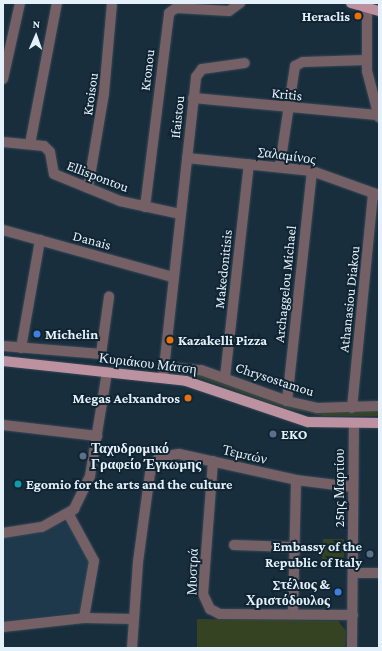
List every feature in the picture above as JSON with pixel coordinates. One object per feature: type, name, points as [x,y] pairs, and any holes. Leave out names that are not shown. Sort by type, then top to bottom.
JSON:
[{"type":"main road","points":[[351,3],[379,11]]},
{"type":"main road","name":"Κυριάκου Μάτση","points":[[3,361],[107,372],[164,372],[208,386],[298,420],[354,424],[379,423]]},
{"type":"street","points":[[3,79],[20,3]]},
{"type":"street","points":[[30,144],[57,3]]},
{"type":"street","name":"Kroisou","points":[[88,188],[104,93],[112,3]]},
{"type":"street","name":"Kronou","points":[[145,207],[169,13],[176,8],[229,11],[240,3]]},
{"type":"street","points":[[367,8],[366,60],[370,96],[378,116]]},
{"type":"street","points":[[280,165],[293,71],[300,62],[366,60]]},
{"type":"street","name":"Ifaistou","points":[[164,372],[193,98],[199,70],[245,63]]},
{"type":"street","name":"Kritis","points":[[193,98],[378,116]]},
{"type":"street","name":"Ellispontou","points":[[3,144],[30,144],[49,151],[54,174],[88,188],[145,207],[180,214]]},
{"type":"street","name":"Σαλαμίνος","points":[[187,158],[249,164],[280,165],[312,171],[376,194]]},
{"type":"street","name":"Makedonitisis","points":[[225,377],[249,164]]},
{"type":"street","name":"Archaggelou Michael","points":[[287,401],[312,171]]},
{"type":"street","name":"Athanasiou Diakou","points":[[352,408],[376,194]]},
{"type":"street","name":"Danais","points":[[3,230],[173,277]]},
{"type":"street","points":[[21,348],[40,240]]},
{"type":"street","points":[[3,346],[51,352],[101,354],[110,297]]},
{"type":"street","points":[[49,366],[51,352]]},
{"type":"street","name":"Chrysostamou","points":[[164,372],[184,367],[225,377],[287,401],[317,408],[379,406]]},
{"type":"street","points":[[3,533],[42,527],[69,515],[86,489],[97,436],[107,372]]},
{"type":"street","name":"25ης Μαρτίου","points":[[352,648],[354,424]]},
{"type":"street","points":[[3,425],[97,436]]},
{"type":"street","name":"Τεμπών","points":[[132,648],[132,619],[152,466],[159,457],[170,454],[213,461],[296,480],[353,487]]},
{"type":"street","name":"Μυστρά","points":[[213,461],[203,594],[206,605],[220,614],[353,615]]},
{"type":"street","points":[[293,614],[293,546],[296,480]]},
{"type":"street","points":[[69,515],[94,561],[84,618]]},
{"type":"street","points":[[234,545],[293,546]]},
{"type":"street","points":[[353,573],[379,573]]},
{"type":"street","points":[[3,627],[84,618],[132,619]]},
{"type":"shaded area","points":[[69,522],[92,560],[79,612],[3,621],[3,531]]},
{"type":"green space","points":[[201,373],[270,399],[379,410],[379,416],[323,416],[285,408],[188,374]]},
{"type":"green space","points":[[323,539],[344,539],[344,559],[322,560]]},
{"type":"green space","points":[[197,619],[338,621],[346,631],[345,648],[197,648]]},
{"type":"place","name":"Heraclis","points":[[358,16]]},
{"type":"place","name":"Michelin","points":[[37,334]]},
{"type":"place","name":"Kazakelli Pizza","points":[[170,340]]},
{"type":"place","name":"Megas Aelxandros","points":[[188,398]]},
{"type":"place","name":"EKO","points":[[273,434]]},
{"type":"place","name":"Ταχυδρομικό Γραφείο Έγκωμης","points":[[83,456]]},
{"type":"place","name":"Egomio for the arts and the culture","points":[[18,484]]},
{"type":"place","name":"Embassy of the Republic of Italy","points":[[370,554]]},
{"type":"place","name":"Στέλιος & Χριστόδουλος","points":[[338,592]]}]
